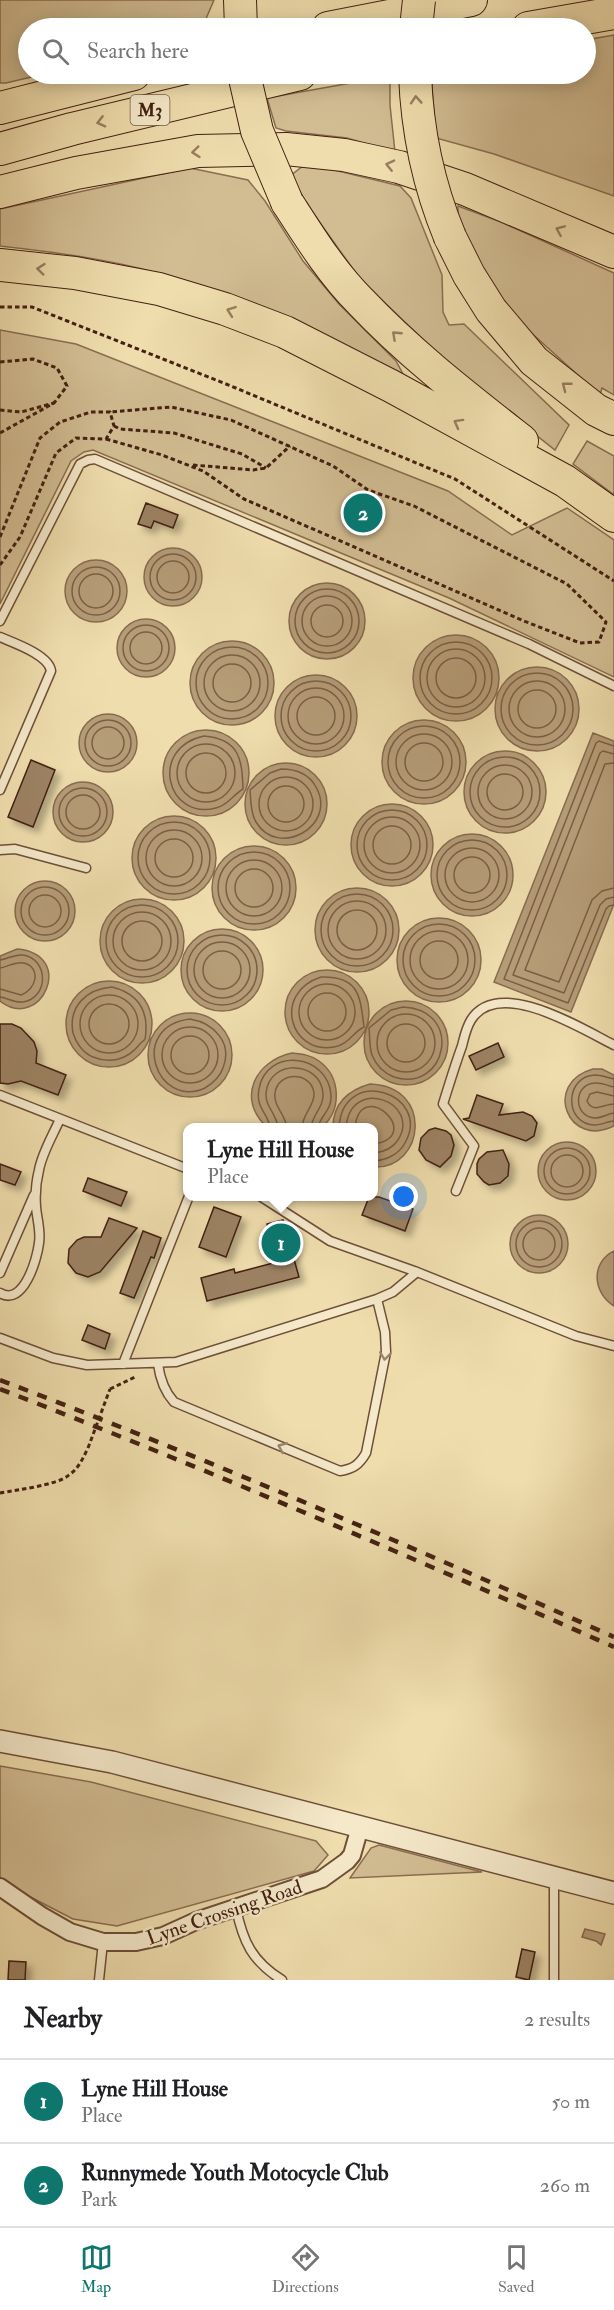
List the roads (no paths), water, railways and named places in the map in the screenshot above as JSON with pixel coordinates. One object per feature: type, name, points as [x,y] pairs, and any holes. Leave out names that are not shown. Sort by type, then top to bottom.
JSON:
[{"type":"highway","points":[[240,0],[241,18]]},
{"type":"highway","points":[[417,18],[419,0]]},
{"type":"highway","points":[[379,18],[471,0]]},
{"type":"highway","points":[[585,18],[614,13]]},
{"type":"highway","name":"M3","points":[[0,108],[95,84]]},
{"type":"highway","points":[[246,84],[257,131],[287,202],[316,247],[358,300],[439,375],[529,446],[565,481]]},
{"type":"highway","name":"M3","points":[[0,149],[72,129],[259,84]]},
{"type":"highway","points":[[416,84],[419,132],[424,161],[450,237],[469,275],[491,310],[534,361],[596,410],[614,419]]},
{"type":"highway","points":[[0,192],[76,172],[198,151],[286,149],[344,155],[399,166],[465,189],[614,252]]},
{"type":"highway","points":[[0,265],[75,273],[159,289],[235,313],[285,332],[392,386],[565,481],[614,516]]},
{"type":"street","points":[[0,1740],[112,1762],[614,1893]]},
{"type":"street","name":"Lyne Crossing Road","points":[[0,1887],[42,1916],[61,1926],[104,1942],[136,1942],[163,1936],[196,1921],[322,1879],[341,1867],[352,1855],[360,1827]]},
{"type":"lane","points":[[0,621],[80,464],[95,459],[529,644],[614,686]]},
{"type":"lane","points":[[0,637],[43,658],[51,667],[51,671],[0,790]]},
{"type":"lane","points":[[0,850],[15,849],[86,868]]},
{"type":"lane","points":[[456,1191],[474,1146],[443,1104],[473,1017],[490,1006],[502,1002],[520,1003],[539,1009],[614,1045]]},
{"type":"lane","points":[[0,1095],[183,1167]]},
{"type":"lane","points":[[0,1273],[35,1192],[39,1167],[60,1119]]},
{"type":"lane","points":[[0,1293],[9,1296],[17,1293],[29,1277],[36,1258],[40,1242],[35,1192]]},
{"type":"lane","points":[[123,1364],[187,1201]]},
{"type":"lane","points":[[266,1201],[330,1241],[417,1272],[576,1336],[614,1346]]},
{"type":"lane","points":[[0,1338],[54,1358],[87,1365],[158,1364],[194,1358],[377,1299],[393,1292],[417,1272]]},
{"type":"lane","points":[[158,1364],[160,1378],[174,1402],[340,1470],[352,1469],[361,1462],[366,1454],[386,1352],[385,1332],[377,1299]]},
{"type":"lane","points":[[554,1877],[554,1980]]},
{"type":"lane","points":[[236,1908],[242,1935],[253,1953],[265,1969],[282,1980]]},
{"type":"lane","points":[[99,1980],[104,1942]]},
{"type":"water","points":[[167,548],[179,548],[194,556],[202,571],[202,583],[194,598],[179,606],[167,606],[152,598],[144,583],[144,571],[152,556]]},
{"type":"water","points":[[96,560],[118,569],[127,591],[118,613],[96,622],[74,613],[65,591],[74,569]]},
{"type":"water","points":[[320,583],[334,583],[348,589],[359,600],[365,614],[362,636],[354,648],[334,659],[320,659],[306,653],[295,642],[289,628],[289,614],[295,600],[306,589]]},
{"type":"water","points":[[140,619],[152,619],[167,627],[175,642],[175,654],[167,669],[152,677],[140,677],[125,669],[117,654],[117,642],[125,627]]},
{"type":"water","points":[[456,635],[472,639],[486,648],[495,662],[499,678],[495,694],[486,708],[472,717],[456,721],[440,717],[426,708],[417,694],[413,678],[417,662],[426,648],[440,639]]},
{"type":"water","points":[[232,641],[248,644],[262,653],[271,667],[274,683],[271,699],[262,713],[248,722],[232,725],[216,722],[202,713],[193,699],[190,683],[193,667],[202,653],[216,644]]},
{"type":"water","points":[[537,667],[560,674],[572,686],[579,709],[572,732],[560,744],[537,751],[514,744],[502,732],[495,709],[502,686],[514,674]]},
{"type":"water","points":[[308,675],[324,675],[339,682],[350,693],[357,708],[354,732],[345,745],[324,757],[308,757],[293,750],[282,739],[275,724],[275,708],[282,693],[293,682]]},
{"type":"water","points":[[102,714],[114,714],[129,722],[137,737],[137,749],[129,764],[114,772],[102,772],[87,764],[79,749],[79,737],[87,722]]},
{"type":"water","points":[[424,720],[440,723],[459,739],[466,762],[463,778],[447,797],[424,804],[408,801],[389,785],[382,762],[385,746],[401,727]]},
{"type":"water","points":[[206,730],[222,734],[236,743],[245,757],[249,773],[245,789],[236,803],[222,812],[206,816],[190,812],[176,803],[167,789],[163,773],[167,757],[176,743],[190,734]]},
{"type":"water","points":[[593,733],[614,741],[614,904],[571,1012],[494,982]]},
{"type":"water","points":[[505,751],[521,754],[534,763],[543,776],[546,792],[543,808],[534,821],[521,830],[505,833],[489,830],[476,821],[467,808],[464,792],[467,776],[476,763],[489,754]]},
{"type":"water","points":[[286,763],[302,766],[315,775],[324,788],[327,804],[324,820],[315,833],[302,842],[286,845],[270,842],[257,833],[248,820],[245,804],[248,788],[257,775],[270,766]]},
{"type":"water","points":[[77,782],[89,782],[105,790],[111,800],[113,812],[111,824],[105,834],[89,842],[77,842],[61,834],[53,818],[53,806],[61,790]]},
{"type":"water","points":[[384,804],[400,804],[415,811],[426,822],[433,837],[430,861],[421,874],[400,886],[384,886],[369,879],[358,868],[351,853],[351,837],[358,822],[369,811]]},
{"type":"water","points":[[174,816],[190,819],[209,835],[216,858],[213,874],[197,893],[174,900],[158,897],[139,881],[132,858],[135,842],[151,823]]},
{"type":"water","points":[[472,834],[488,837],[501,846],[510,859],[513,875],[510,891],[501,904],[488,913],[472,916],[456,913],[443,904],[434,891],[431,875],[434,859],[443,846],[456,837]]},
{"type":"water","points":[[254,846],[270,849],[289,865],[296,888],[293,904],[277,923],[254,930],[238,927],[219,911],[212,888],[215,872],[231,853]]},
{"type":"water","points":[[45,881],[62,886],[70,894],[75,911],[70,928],[62,936],[45,941],[28,936],[20,928],[15,911],[20,894],[28,886]]},
{"type":"water","points":[[349,888],[365,888],[381,895],[392,906],[399,922],[396,946],[387,960],[365,972],[349,972],[333,965],[322,954],[315,938],[315,922],[322,906],[333,895]]},
{"type":"water","points":[[142,899],[158,902],[172,911],[181,925],[184,941],[181,957],[172,971],[158,980],[142,983],[126,980],[112,971],[103,957],[100,941],[103,925],[112,911],[126,902]]},
{"type":"water","points":[[439,918],[455,921],[469,930],[478,944],[481,960],[478,976],[469,990],[455,999],[439,1002],[423,999],[409,990],[400,976],[397,960],[400,944],[409,930],[423,921]]},
{"type":"water","points":[[214,929],[230,929],[245,936],[256,947],[263,962],[260,986],[251,999],[230,1011],[214,1011],[199,1004],[188,993],[181,978],[181,962],[188,947],[199,936]]},
{"type":"water","points":[[17,949],[35,954],[45,964],[49,976],[46,989],[39,1000],[28,1007],[15,1008],[0,1001],[0,956]]},
{"type":"water","points":[[327,970],[350,977],[362,989],[369,1012],[362,1035],[350,1047],[327,1054],[304,1047],[292,1035],[285,1012],[292,989],[304,977]]},
{"type":"water","points":[[109,981],[133,988],[145,1000],[152,1024],[145,1048],[133,1060],[109,1067],[85,1060],[73,1048],[66,1024],[73,1000],[85,988]]},
{"type":"water","points":[[406,1001],[422,1004],[436,1013],[445,1027],[448,1043],[445,1059],[436,1073],[422,1082],[406,1085],[390,1082],[376,1073],[367,1059],[364,1043],[367,1027],[376,1013],[390,1004]]},
{"type":"water","points":[[190,1013],[206,1016],[220,1025],[229,1039],[232,1055],[229,1071],[220,1085],[206,1094],[190,1097],[174,1094],[160,1085],[151,1071],[148,1055],[151,1039],[160,1025],[174,1016]]},
{"type":"water","points":[[292,1053],[306,1055],[316,1059],[332,1076],[336,1103],[326,1123],[264,1123],[258,1116],[253,1105],[254,1082],[268,1064]]},
{"type":"water","points":[[593,1069],[602,1069],[614,1075],[614,1126],[598,1131],[584,1129],[574,1122],[567,1111],[565,1099],[568,1087],[577,1076]]},
{"type":"water","points":[[370,1084],[391,1088],[405,1098],[413,1112],[415,1127],[412,1142],[404,1155],[391,1164],[378,1166],[378,1123],[334,1123],[336,1111],[343,1099]]},
{"type":"water","points":[[561,1142],[573,1142],[588,1150],[596,1165],[596,1177],[588,1192],[573,1200],[561,1200],[546,1192],[538,1177],[538,1165],[546,1150]]},
{"type":"water","points":[[533,1215],[545,1215],[560,1223],[568,1238],[568,1250],[560,1265],[545,1273],[533,1273],[518,1265],[510,1250],[510,1238],[518,1223]]},
{"type":"water","points":[[614,1251],[614,1306],[602,1294],[597,1278],[601,1263]]},
{"type":"water","points":[[585,1929],[605,1934],[601,1945],[582,1937]]},
{"type":"railway","points":[[0,1380],[308,1504],[614,1637]]},
{"type":"railway","points":[[0,1389],[308,1514],[614,1647]]},
{"type":"place","name":"Runnymede Youth Motocycle Club","points":[[363,513]]},
{"type":"place","name":"Lyne Hill House","points":[[281,1243]]}]
